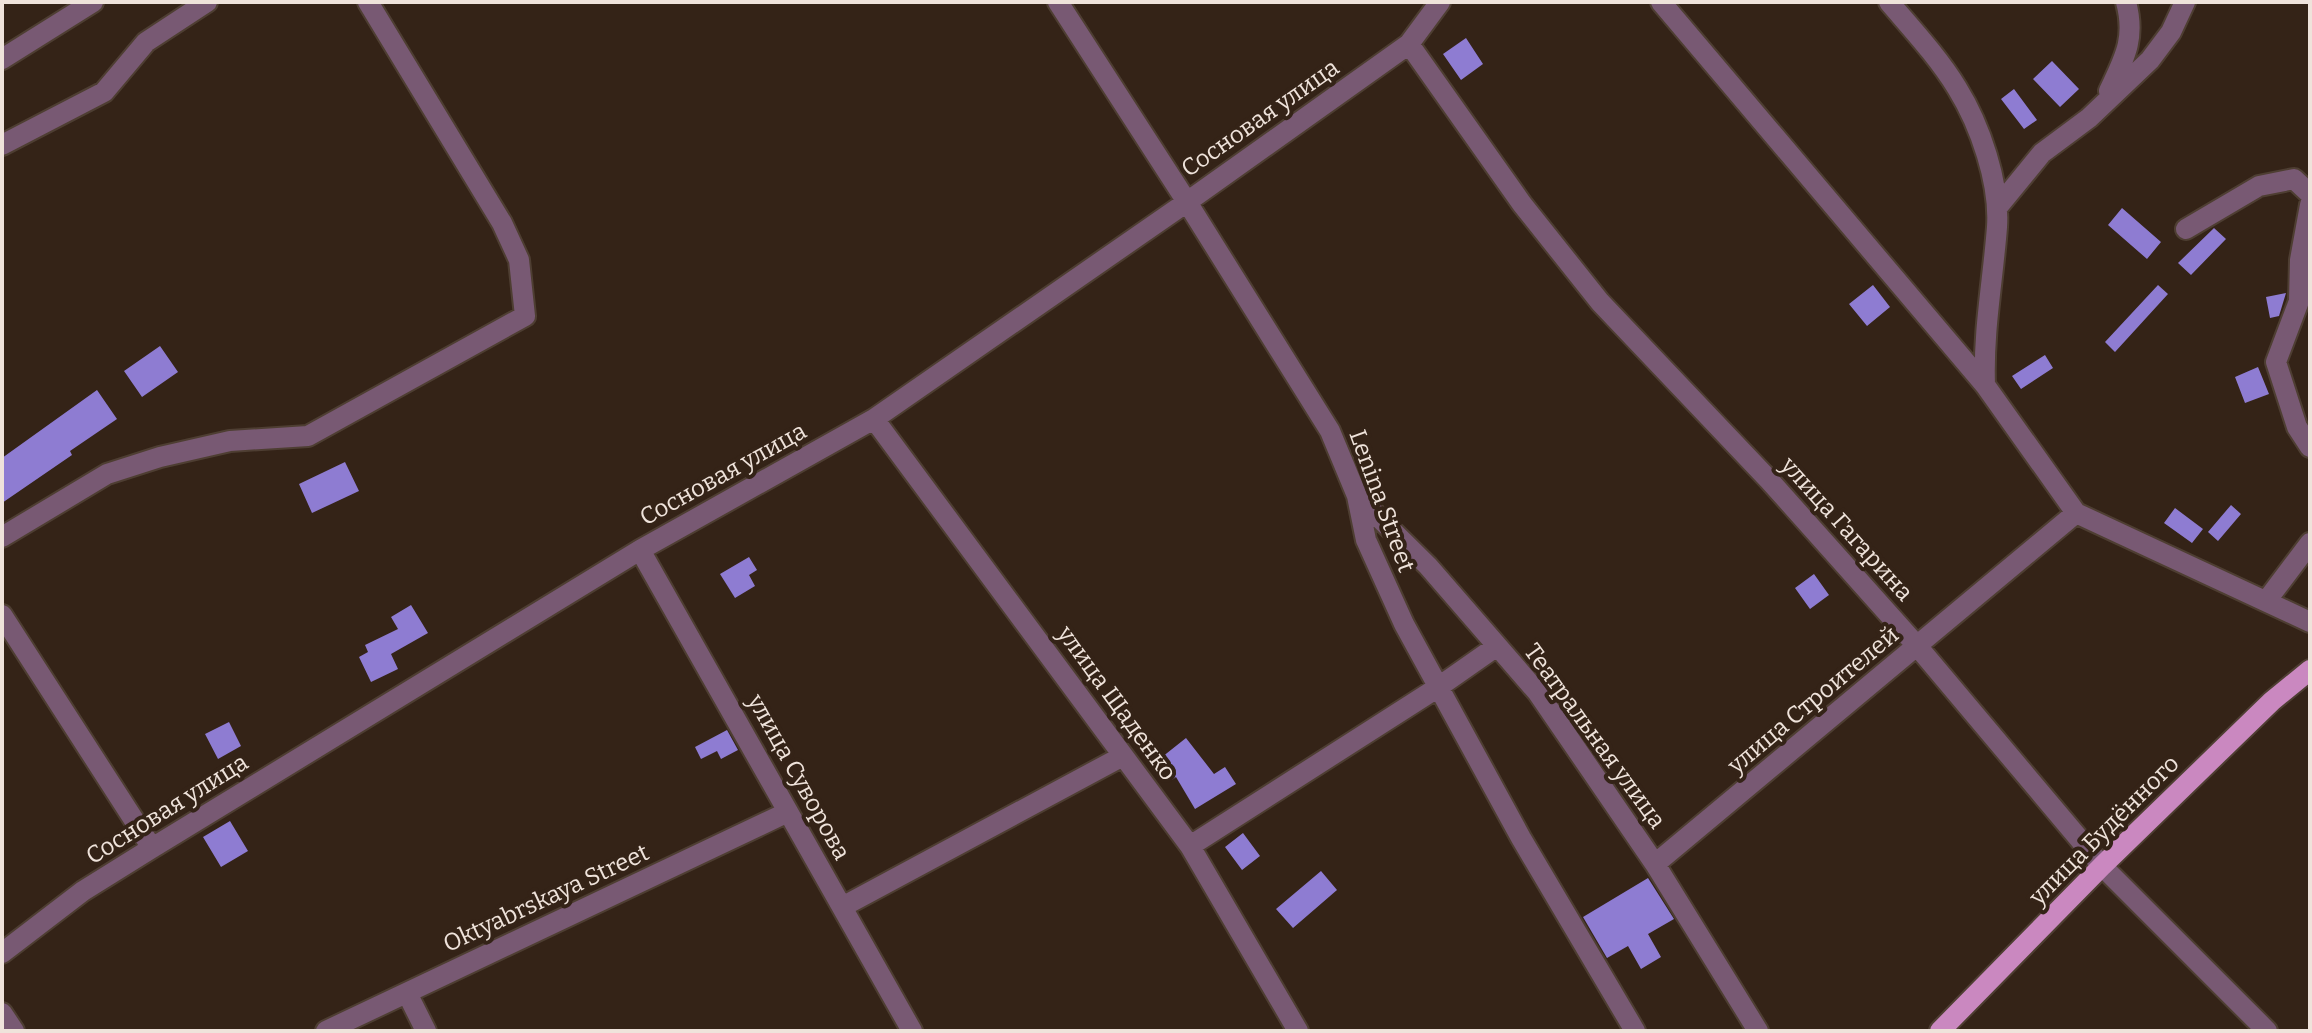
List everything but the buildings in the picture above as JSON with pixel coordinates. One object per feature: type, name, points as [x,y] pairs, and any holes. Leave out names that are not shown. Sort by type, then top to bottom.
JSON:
[{"type":"main road","name":"улица Будённого","points":[[1940,1031],[2102,866],[2272,701],[2310,670]]},
{"type":"street","points":[[2,59],[93,2]]},
{"type":"street","points":[[2,145],[104,92],[146,42],[207,2]]},
{"type":"street","points":[[2,537],[107,474],[160,457],[230,441],[308,436],[525,316],[519,260],[502,223],[368,2]]},
{"type":"street","name":"Lenina Street","points":[[1058,2],[1330,431],[1357,496],[1360,521],[1378,570],[1437,688],[1635,1031]]},
{"type":"street","name":"Сосновая улица","points":[[2,953],[83,891],[152,848],[640,550],[874,419],[1409,44],[1440,2]]},
{"type":"street","points":[[1661,2],[1985,385],[2076,513],[2310,622]]},
{"type":"street","points":[[1889,2],[1958,88],[1985,149],[1997,208],[1984,352],[1985,385]]},
{"type":"street","points":[[2102,106],[2128,51],[2131,28],[2126,2]]},
{"type":"street","points":[[1997,208],[2042,153],[2089,118],[2150,60],[2171,32],[2185,2]]},
{"type":"street","name":"улица Гагарина","points":[[1409,44],[1522,204],[1600,302],[1769,480],[1918,647],[2102,866],[2267,1031]]},
{"type":"street","points":[[2186,229],[2259,186],[2294,179],[2310,194]]},
{"type":"street","points":[[2310,205],[2300,260],[2299,301],[2276,362],[2297,427],[2310,447]]},
{"type":"street","name":"улица Щаденко","points":[[874,419],[1190,846],[1298,1031]]},
{"type":"street","name":"Театральная улица","points":[[1357,496],[1428,566],[1538,693],[1655,864],[1758,1031]]},
{"type":"street","name":"улица Строителей","points":[[1655,864],[2076,513]]},
{"type":"street","points":[[2267,600],[2310,543]]},
{"type":"street","name":"улица Суворова","points":[[640,550],[912,1031]]},
{"type":"street","points":[[2,615],[152,848]]},
{"type":"street","points":[[1190,846],[1437,688],[1497,646]]},
{"type":"street","points":[[842,907],[1123,756]]},
{"type":"street","name":"Oktyabrskaya Street","points":[[326,1031],[788,812]]},
{"type":"street","points":[[407,993],[426,1031]]},
{"type":"street","points":[[2,1013],[14,1031]]}]
